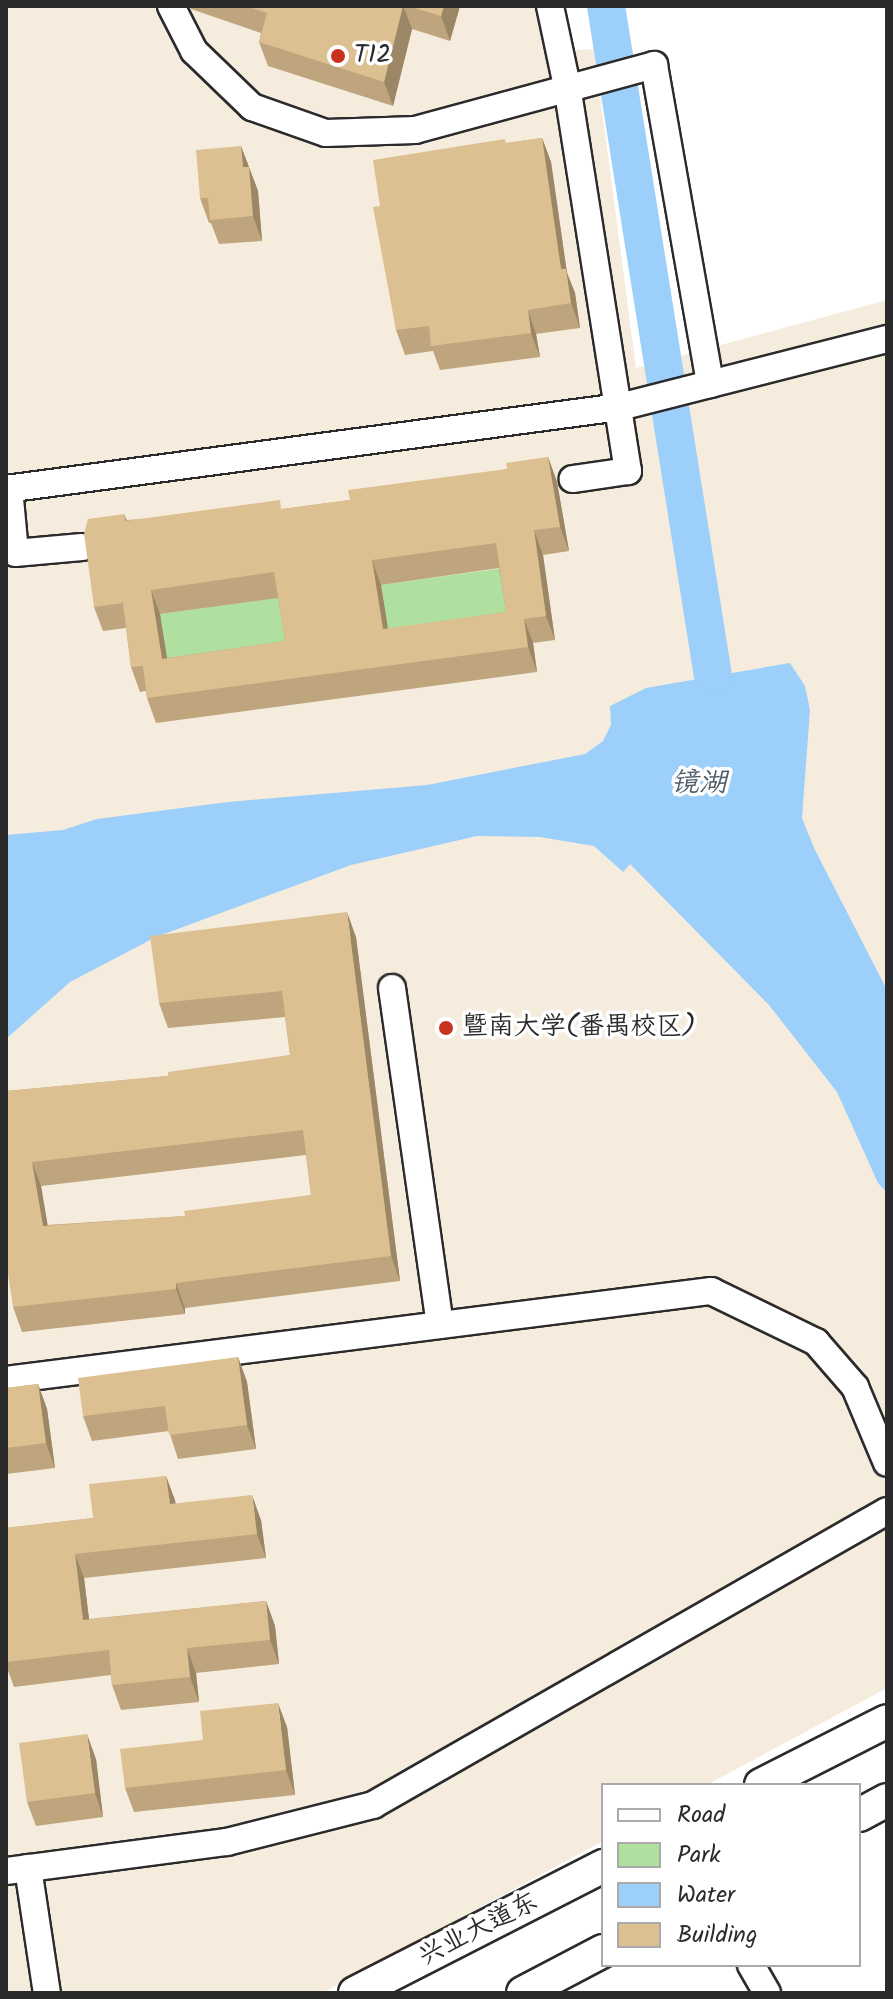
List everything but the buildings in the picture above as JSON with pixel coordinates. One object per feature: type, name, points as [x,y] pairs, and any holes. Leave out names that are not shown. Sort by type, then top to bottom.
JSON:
[{"type":"main road","points":[[765,1783],[887,1721]]},
{"type":"main road","points":[[861,1814],[887,1800]]},
{"type":"main road","name":"兴业大道东","points":[[355,1993],[601,1867]]},
{"type":"main road","points":[[523,1993],[601,1952]]},
{"type":"street","points":[[171,6],[194,51],[252,107],[326,133],[415,130],[567,86],[654,65],[710,384]]},
{"type":"street","points":[[550,6],[631,404],[628,471],[573,479]]},
{"type":"street","points":[[82,547],[15,553],[8,489],[631,404],[887,339]]},
{"type":"street","points":[[392,988],[440,1325]]},
{"type":"street","points":[[6,1380],[711,1291],[816,1342],[855,1387],[887,1463]]},
{"type":"street","points":[[47,1993],[17,1870],[227,1842],[373,1805],[887,1511]]},
{"type":"street","points":[[752,1967],[767,1993]]},
{"type":"shaded area","name":"暨南大学(番禺校区)","points":[[6,6],[536,6],[549,52],[594,49],[636,368],[887,300],[887,1688],[711,1783],[601,1783],[601,1842],[322,1993],[6,1993]]},
{"type":"green space","points":[[504,568],[515,637],[392,654],[381,585]]},
{"type":"green space","points":[[283,597],[294,665],[171,683],[160,614]]},
{"type":"water","name":"镜湖","points":[[790,663],[805,686],[810,710],[802,818],[814,848],[887,990],[887,1193],[878,1183],[837,1092],[769,1005],[630,864],[623,872],[594,846],[540,837],[477,836],[351,865],[156,937],[70,982],[6,1039],[6,835],[63,830],[97,819],[228,802],[427,785],[585,754],[603,741],[611,725],[610,706],[646,688]]},
{"type":"waterway","points":[[606,6],[713,676]]},
{"type":"place","name":"T12","points":[[338,56]]},
{"type":"place","name":"暨南大学(番禺校区)","points":[[446,1028]]}]
